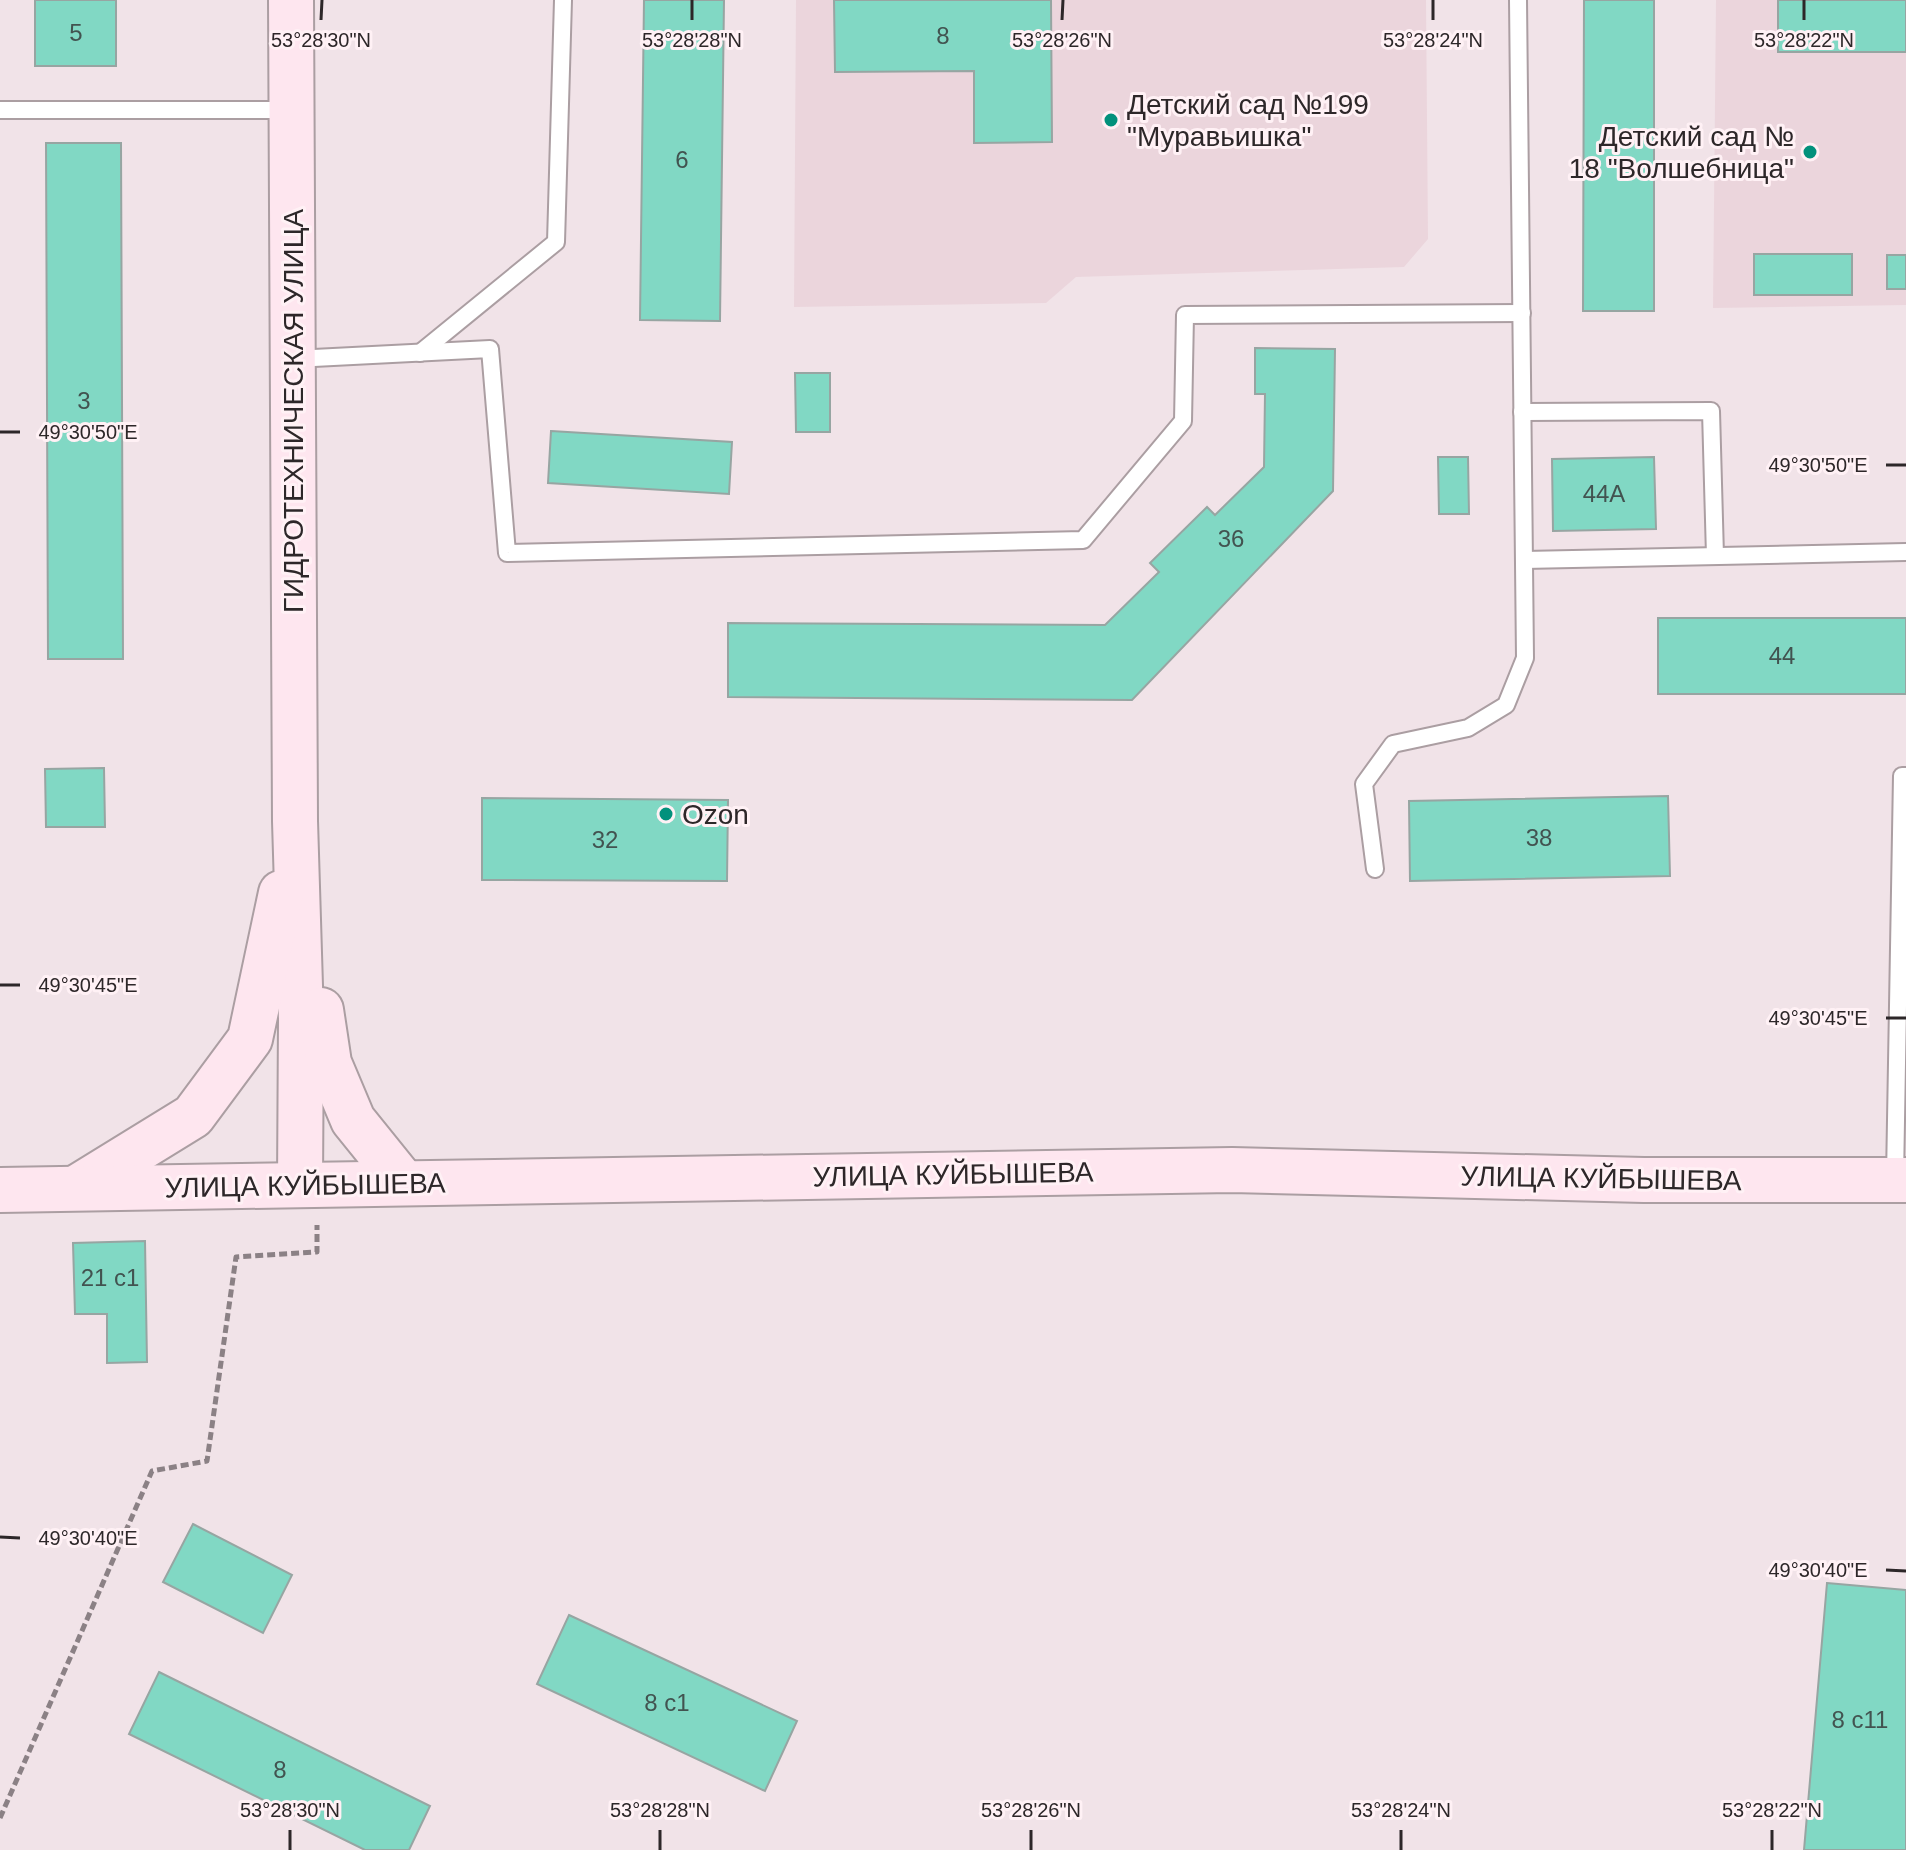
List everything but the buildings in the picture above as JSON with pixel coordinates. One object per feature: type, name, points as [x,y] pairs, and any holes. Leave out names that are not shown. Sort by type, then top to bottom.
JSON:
[{"type":"main road","name":"ГИДРОТЕХНИЧЕСКАЯ УЛИЦА","points":[[291,0],[295,821]]},
{"type":"main road","points":[[295,821],[329,1063],[353,1120],[403,1182]]},
{"type":"main road","points":[[295,821],[285,1021],[296,1184]]},
{"type":"main road","points":[[74,1190],[193,1116],[250,1039],[295,821]]},
{"type":"main road","name":"УЛИЦА КУЙБЫШЕВА","points":[[0,1190],[1232,1170],[1644,1180],[1901,1180]]},
{"type":"lane","points":[[420,353],[556,242],[563,0]]},
{"type":"lane","points":[[1375,869],[1364,784],[1393,744],[1468,728],[1506,705],[1525,658],[1518,0]]},
{"type":"lane","points":[[0,110],[292,110]]},
{"type":"lane","points":[[292,359],[490,349],[507,553],[1083,540],[1183,421],[1185,315],[1522,313]]},
{"type":"lane","points":[[1522,412],[1711,411],[1715,556]]},
{"type":"lane","points":[[1524,560],[1906,552]]},
{"type":"lane","points":[[1901,1180],[1902,776],[1906,776]]},
{"type":"path","points":[[0,1818],[152,1471],[207,1461],[236,1257],[317,1252],[296,1184]]},
{"type":"shaded area","name":"Детский сад №199 \"Муравьишка\"","points":[[796,0],[1426,0],[1428,239],[1404,267],[1076,277],[1046,303],[794,307]]},
{"type":"shaded area","name":"Детский сад № 18 \"Волшебница\"","points":[[1716,0],[1906,0],[1906,305],[1713,308]]},
{"type":"place","name":"Детский сад №199 \"Муравьишка\"","points":[[1111,120]]},
{"type":"place","name":"Детский сад № 18 \"Волшебница\"","points":[[1810,152]]},
{"type":"place","name":"Ozon","points":[[666,814]]}]
